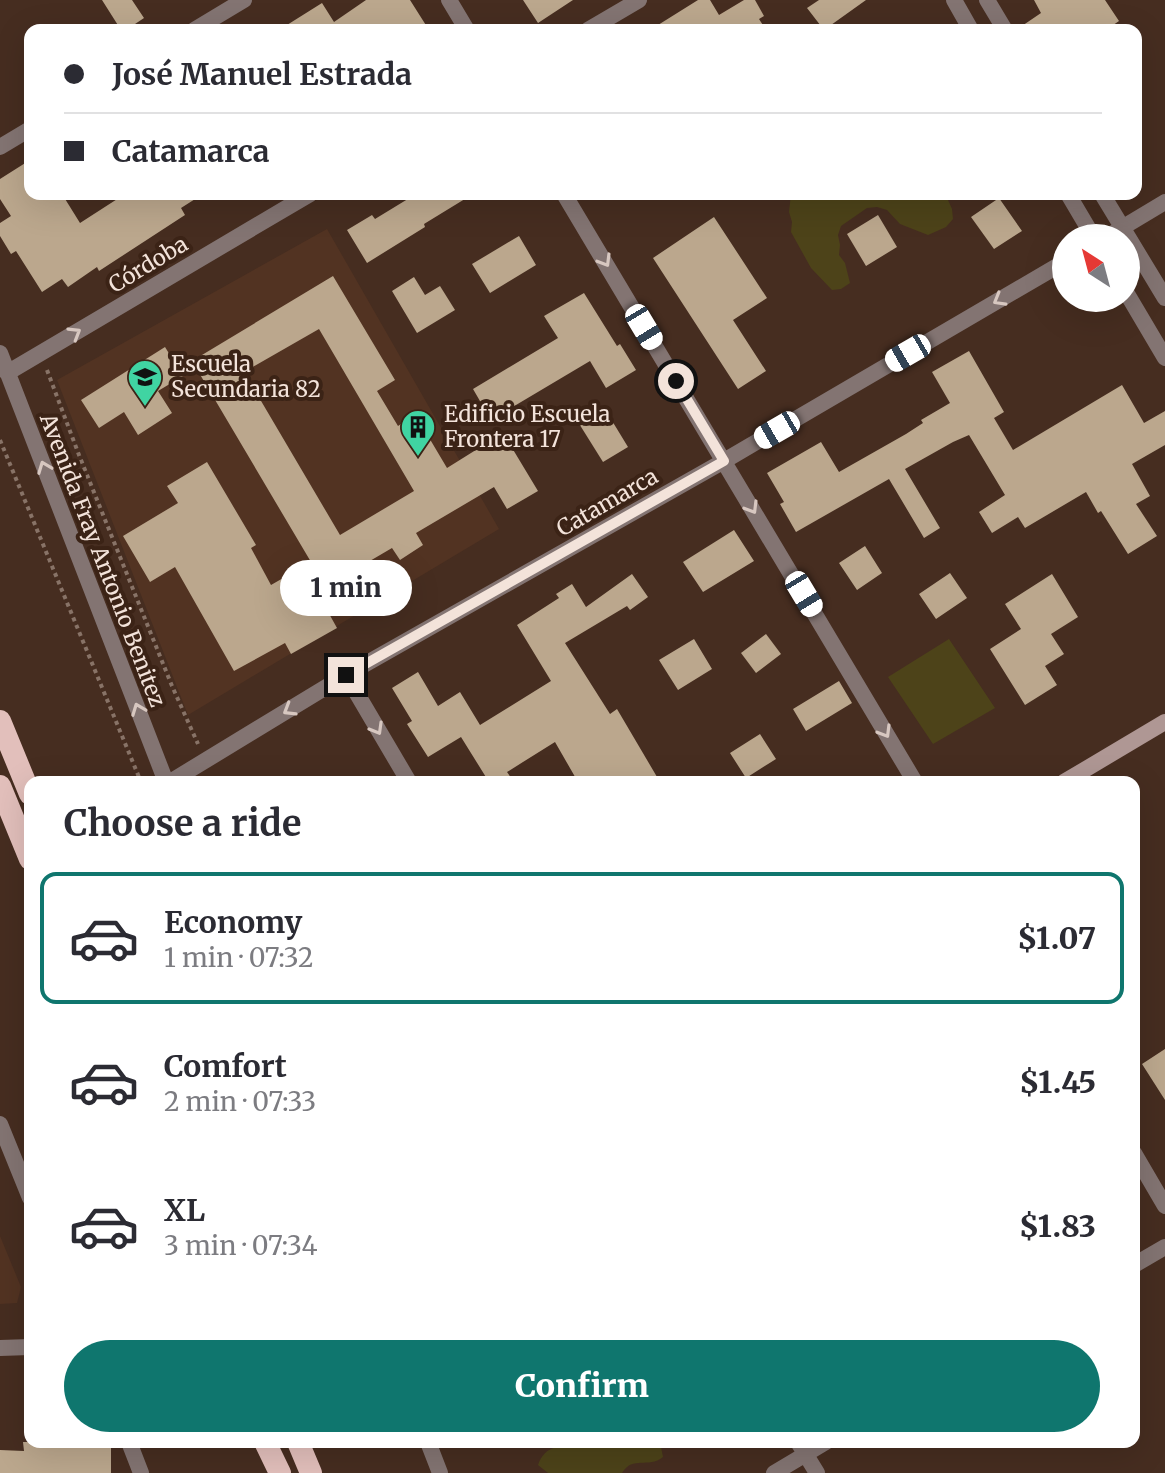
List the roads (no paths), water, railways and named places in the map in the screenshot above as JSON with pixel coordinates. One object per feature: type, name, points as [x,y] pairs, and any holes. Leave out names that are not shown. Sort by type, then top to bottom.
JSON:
[{"type":"highway","points":[[0,721],[24,779]]},
{"type":"highway","points":[[0,786],[24,844]]},
{"type":"highway","points":[[268,1448],[280,1473]]},
{"type":"highway","points":[[301,1448],[311,1473]]},
{"type":"main road","points":[[1074,776],[1165,722]]},
{"type":"street","points":[[204,24],[244,0]]},
{"type":"street","points":[[449,0],[463,24]]},
{"type":"street","points":[[598,24],[639,0]]},
{"type":"street","points":[[954,0],[968,24]]},
{"type":"street","points":[[987,0],[1001,24]]},
{"type":"street","points":[[0,147],[24,133]]},
{"type":"street","name":"Córdoba","points":[[7,373],[300,200]]},
{"type":"street","points":[[568,200],[911,776]]},
{"type":"street","points":[[1072,200],[1086,224]]},
{"type":"street","points":[[1106,200],[1120,224]]},
{"type":"street","points":[[1129,224],[1165,202]]},
{"type":"street","points":[[1140,257],[1165,298]]},
{"type":"street","name":"Catamarca","points":[[178,776],[346,675],[724,461],[1052,269]]},
{"type":"street","points":[[1138,312],[1165,358]]},
{"type":"street","name":"Avenida Fray Antonio Benitez","points":[[0,353],[166,776]]},
{"type":"street","points":[[346,675],[405,776]]},
{"type":"street","points":[[0,1124],[24,1183]]},
{"type":"street","points":[[1140,1163],[1165,1206]]},
{"type":"street","points":[[1140,1262],[1165,1247]]},
{"type":"street","points":[[0,1348],[24,1347]]},
{"type":"street","points":[[131,1448],[141,1473]]},
{"type":"street","points":[[430,1448],[440,1473]]},
{"type":"street","points":[[774,1473],[802,1448],[817,1473]]},
{"type":"place","name":"Escuela Secundaria 82","points":[[145,408]]},
{"type":"place","name":"Edificio Escuela Frontera 17","points":[[418,458]]}]
